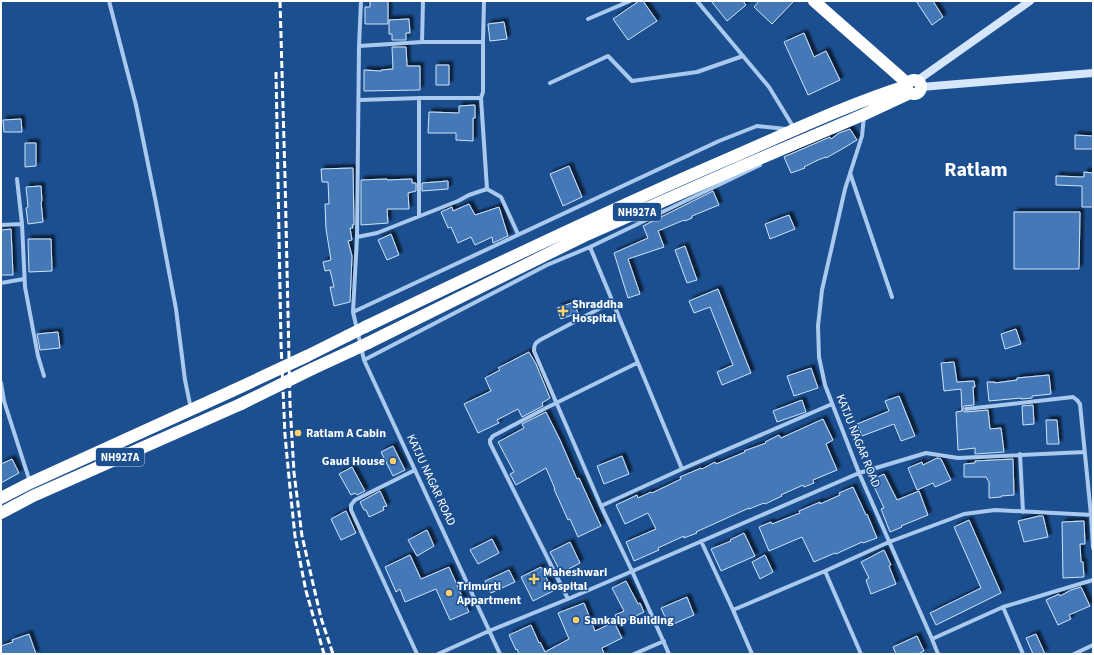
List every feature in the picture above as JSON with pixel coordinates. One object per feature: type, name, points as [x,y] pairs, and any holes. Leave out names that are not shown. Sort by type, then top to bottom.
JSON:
[{"type":"highway","points":[[814,1],[912,85]]},
{"type":"highway","points":[[825,1],[912,85]]},
{"type":"highway","name":"NH927A","points":[[1,513],[33,496],[241,404],[584,236],[865,114],[912,85]]},
{"type":"highway","name":"NH927A","points":[[1,498],[30,483],[232,391],[437,292],[649,193],[876,96],[912,85]]},
{"type":"main road","points":[[912,85],[1030,1]]},
{"type":"main road","points":[[912,85],[1093,73]]},
{"type":"street","points":[[109,1],[136,105],[176,309],[186,380],[192,409]]},
{"type":"street","name":"KATJU NAGAR ROAD","points":[[361,1],[359,46],[357,237],[353,312],[364,360],[500,654]]},
{"type":"street","points":[[422,42],[423,1]]},
{"type":"street","points":[[484,1],[483,92],[481,98],[487,190]]},
{"type":"street","points":[[588,19],[630,1]]},
{"type":"street","points":[[698,1],[769,87],[795,130]]},
{"type":"street","points":[[359,46],[422,42],[483,42]]},
{"type":"street","points":[[550,83],[608,56],[632,81],[697,72],[743,56]]},
{"type":"street","points":[[419,98],[419,216]]},
{"type":"street","points":[[359,100],[481,98]]},
{"type":"street","name":"KATJU NAGAR ROAD","points":[[865,114],[862,136],[845,189],[822,290],[818,326],[819,357],[825,385],[859,473],[938,654]]},
{"type":"street","points":[[353,312],[726,138],[757,126],[795,130]]},
{"type":"street","points":[[364,360],[547,265],[590,247],[759,166],[798,142]]},
{"type":"street","points":[[850,173],[892,297]]},
{"type":"street","points":[[17,179],[22,224],[24,279],[38,356],[44,376]]},
{"type":"street","points":[[357,237],[377,233],[458,201],[469,195],[487,190],[500,197],[518,234]]},
{"type":"street","points":[[1,224],[22,224]]},
{"type":"street","points":[[590,247],[682,469]]},
{"type":"street","points":[[1,283],[24,279]]},
{"type":"street","points":[[612,302],[536,342],[534,351],[601,506],[669,654]]},
{"type":"street","points":[[568,599],[490,443],[490,440],[493,436],[556,403],[637,363]]},
{"type":"street","points":[[1,383],[4,401],[30,483]]},
{"type":"street","points":[[966,409],[1073,397],[1077,400],[1080,404],[1092,515],[1093,548]]},
{"type":"street","points":[[601,506],[832,404]]},
{"type":"street","points":[[438,654],[859,473],[926,453],[958,458],[1085,452]]},
{"type":"street","points":[[1020,454],[1023,512]]},
{"type":"street","points":[[415,470],[355,500],[351,505],[351,510],[417,654]]},
{"type":"street","points":[[733,610],[889,542],[964,514],[995,510],[1092,515]]},
{"type":"street","points":[[701,541],[752,654]]},
{"type":"street","points":[[825,571],[861,654]]},
{"type":"street","points":[[932,640],[1003,607],[1093,580]]},
{"type":"street","points":[[1003,607],[1023,654]]},
{"type":"street","points":[[634,654],[664,641]]},
{"type":"street","points":[[1074,654],[1093,645]]},
{"type":"building","points":[[370,1],[388,1],[388,24],[365,24],[365,7],[370,7]]},
{"type":"building","points":[[639,1],[643,1],[657,21],[628,40],[613,19]]},
{"type":"building","points":[[711,1],[743,1],[746,5],[727,21]]},
{"type":"building","points":[[759,1],[794,1],[772,24],[754,7]]},
{"type":"building","points":[[916,1],[933,1],[943,17],[932,25]]},
{"type":"building","points":[[409,19],[410,33],[406,33],[406,40],[392,40],[392,34],[389,34],[389,20]]},
{"type":"building","points":[[504,22],[507,39],[490,41],[488,24]]},
{"type":"building","points":[[804,33],[814,57],[826,51],[840,80],[808,95],[784,42]]},
{"type":"building","points":[[392,47],[406,47],[407,66],[420,66],[420,90],[364,91],[364,70],[381,71],[393,69]]},
{"type":"building","points":[[436,65],[449,65],[449,85],[436,85]]},
{"type":"building","points":[[475,105],[475,118],[473,118],[473,141],[456,140],[456,133],[428,133],[429,112],[459,113],[459,106]]},
{"type":"building","points":[[21,119],[22,132],[4,132],[3,120]]},
{"type":"building","points":[[850,129],[857,140],[826,158],[818,160],[804,167],[805,168],[791,173],[784,157],[830,137],[831,139],[839,133]]},
{"type":"building","points":[[1075,135],[1093,136],[1093,149],[1075,149]]},
{"type":"building","points":[[25,143],[36,143],[36,166],[25,167]]},
{"type":"building","points":[[569,166],[582,197],[563,206],[550,174]]},
{"type":"building","points":[[353,168],[354,225],[352,225],[353,228],[350,228],[352,240],[348,241],[352,256],[350,302],[334,306],[330,287],[334,287],[330,270],[325,271],[323,262],[331,260],[326,229],[325,204],[329,204],[328,182],[322,182],[321,169]]},
{"type":"building","points":[[1084,172],[1093,173],[1093,207],[1082,207],[1082,186],[1056,185],[1056,176],[1084,177]]},
{"type":"building","points":[[412,179],[412,183],[416,183],[416,191],[408,193],[409,209],[387,209],[388,223],[361,225],[361,180]]},
{"type":"building","points":[[448,181],[448,189],[422,191],[422,183]]},
{"type":"building","points":[[41,186],[43,222],[28,224],[26,187]]},
{"type":"building","points":[[713,191],[719,205],[692,216],[692,218],[685,221],[684,220],[658,231],[664,247],[628,259],[640,294],[628,298],[614,253],[648,238],[643,226]]},
{"type":"building","points":[[469,204],[475,215],[499,207],[508,236],[493,243],[492,237],[475,245],[471,237],[458,243],[451,227],[448,228],[441,212],[452,207],[453,211]]},
{"type":"building","points":[[1014,212],[1080,212],[1079,269],[1014,269]]},
{"type":"building","points":[[789,215],[795,229],[770,239],[765,224]]},
{"type":"building","points":[[11,229],[13,275],[1,275],[1,230]]},
{"type":"building","points":[[391,234],[399,255],[387,260],[378,240]]},
{"type":"building","points":[[28,239],[51,239],[52,271],[29,272]]},
{"type":"building","points":[[685,246],[697,280],[687,283],[675,250]]},
{"type":"building","points":[[718,289],[751,373],[722,385],[717,372],[733,365],[710,307],[694,313],[689,301]]},
{"type":"building","points":[[574,302],[578,313],[561,319],[557,308]]},
{"type":"building","points":[[1016,329],[1021,344],[1005,349],[1001,334]]},
{"type":"building","points":[[58,332],[60,348],[40,350],[37,334]]},
{"type":"building","points":[[529,352],[536,364],[550,398],[542,403],[543,406],[522,417],[518,409],[497,420],[499,423],[478,433],[464,404],[491,391],[485,378],[500,370],[498,368]]},
{"type":"building","points":[[954,362],[957,382],[974,381],[974,405],[964,406],[963,411],[988,410],[990,429],[1001,428],[1004,452],[975,454],[975,448],[958,450],[956,412],[962,411],[961,389],[944,391],[941,363]]},
{"type":"building","points":[[811,368],[818,388],[794,396],[787,376]]},
{"type":"building","points":[[1049,375],[1051,394],[1032,396],[1032,398],[989,401],[987,382],[995,383],[1017,380],[1017,378]]},
{"type":"building","points":[[899,396],[915,436],[901,441],[894,424],[862,436],[857,424],[889,411],[885,401]]},
{"type":"building","points":[[802,400],[806,412],[777,422],[773,411]]},
{"type":"building","points":[[1033,405],[1034,424],[1023,425],[1022,406]]},
{"type":"building","points":[[546,412],[601,526],[578,537],[570,519],[568,520],[546,468],[516,485],[510,474],[514,472],[498,442],[524,428],[522,424]]},
{"type":"building","points":[[823,419],[833,440],[826,444],[837,470],[813,480],[814,483],[804,487],[803,485],[765,504],[764,503],[749,508],[696,532],[697,533],[684,538],[684,536],[658,548],[659,550],[634,561],[626,542],[656,529],[648,513],[625,524],[616,505],[637,495],[638,498],[651,492],[652,493],[681,479],[680,477],[701,468],[702,469],[715,462],[716,464],[745,452],[744,451],[766,443],[765,442],[779,435],[781,438]]},
{"type":"building","points":[[1046,420],[1057,420],[1059,444],[1047,444]]},
{"type":"building","name":"Gaud House","points":[[393,446],[405,470],[393,476],[381,452]]},
{"type":"building","points":[[622,456],[629,474],[604,484],[597,466]]},
{"type":"building","points":[[937,458],[941,459],[951,480],[935,487],[933,483],[917,490],[908,468],[922,462],[923,465]]},
{"type":"building","points":[[12,459],[19,473],[1,483],[1,464]]},
{"type":"building","points":[[1013,459],[1014,495],[989,498],[989,482],[986,477],[964,477],[964,464],[975,463],[975,461]]},
{"type":"building","points":[[352,467],[365,491],[357,495],[355,493],[351,495],[339,474]]},
{"type":"building","points":[[884,474],[897,500],[919,491],[928,515],[890,532],[881,509],[884,508],[871,480]]},
{"type":"building","points":[[853,487],[877,538],[863,543],[862,542],[814,562],[802,537],[769,551],[759,527],[771,522],[772,524],[800,513],[799,511],[820,502],[820,504]]},
{"type":"building","points":[[380,491],[387,506],[383,507],[384,510],[369,517],[360,502]]},
{"type":"building","points":[[346,511],[356,533],[341,540],[331,519]]},
{"type":"building","points":[[1043,516],[1048,537],[1024,542],[1018,521]]},
{"type":"building","points":[[969,520],[1001,593],[936,625],[930,613],[981,588],[954,527]]},
{"type":"building","points":[[1084,521],[1085,544],[1080,544],[1084,577],[1063,578],[1062,522]]},
{"type":"building","points":[[427,530],[434,546],[417,556],[408,540]]},
{"type":"building","points":[[744,533],[755,556],[721,571],[711,549],[731,541],[730,540]]},
{"type":"building","points":[[492,539],[499,553],[478,564],[470,550]]},
{"type":"building","points":[[570,542],[580,563],[561,573],[550,552]]},
{"type":"building","points":[[884,550],[891,565],[889,566],[896,584],[871,594],[866,580],[869,578],[861,562]]},
{"type":"building","points":[[410,555],[421,579],[449,567],[469,612],[450,620],[436,589],[405,602],[400,589],[396,592],[385,567]]},
{"type":"building","points":[[765,555],[773,572],[760,579],[752,562]]},
{"type":"building","points":[[541,567],[553,591],[533,601],[521,577]]},
{"type":"building","points":[[509,570],[515,582],[491,593],[485,581]]},
{"type":"building","points":[[626,581],[644,612],[619,624],[615,615],[624,611],[612,588]]},
{"type":"building","points":[[1081,587],[1090,606],[1069,615],[1071,619],[1058,625],[1046,600]]},
{"type":"building","points":[[687,597],[694,615],[669,626],[661,608]]},
{"type":"building","points":[[584,603],[595,631],[614,622],[622,638],[602,648],[604,654],[519,654],[517,649],[516,650],[509,635],[531,625],[545,652],[569,639],[558,613]]},
{"type":"building","points":[[29,634],[36,654],[1,654],[1,646]]},
{"type":"building","points":[[1036,634],[1045,654],[1033,654],[1026,638]]},
{"type":"building","points":[[917,636],[924,651],[918,654],[896,654],[893,647]]},
{"type":"railway","points":[[280,1],[290,404],[294,473],[302,536],[321,618],[333,654]]},
{"type":"railway","points":[[276,72],[281,344],[285,435],[295,536],[306,591],[324,654]]},
{"type":"place","name":"Shraddha Hospital","points":[[563,311]]},
{"type":"place","name":"Ratlam A Cabin","points":[[298,433]]},
{"type":"place","name":"Gaud House","points":[[393,461]]},
{"type":"place","name":"Maheshwari Hospital","points":[[534,579]]},
{"type":"place","name":"Trimurti Appartment","points":[[449,593]]},
{"type":"place","name":"Sankalp Building","points":[[576,620]]},
{"type":"district","name":"Ratlam","points":[[976,170]]}]
